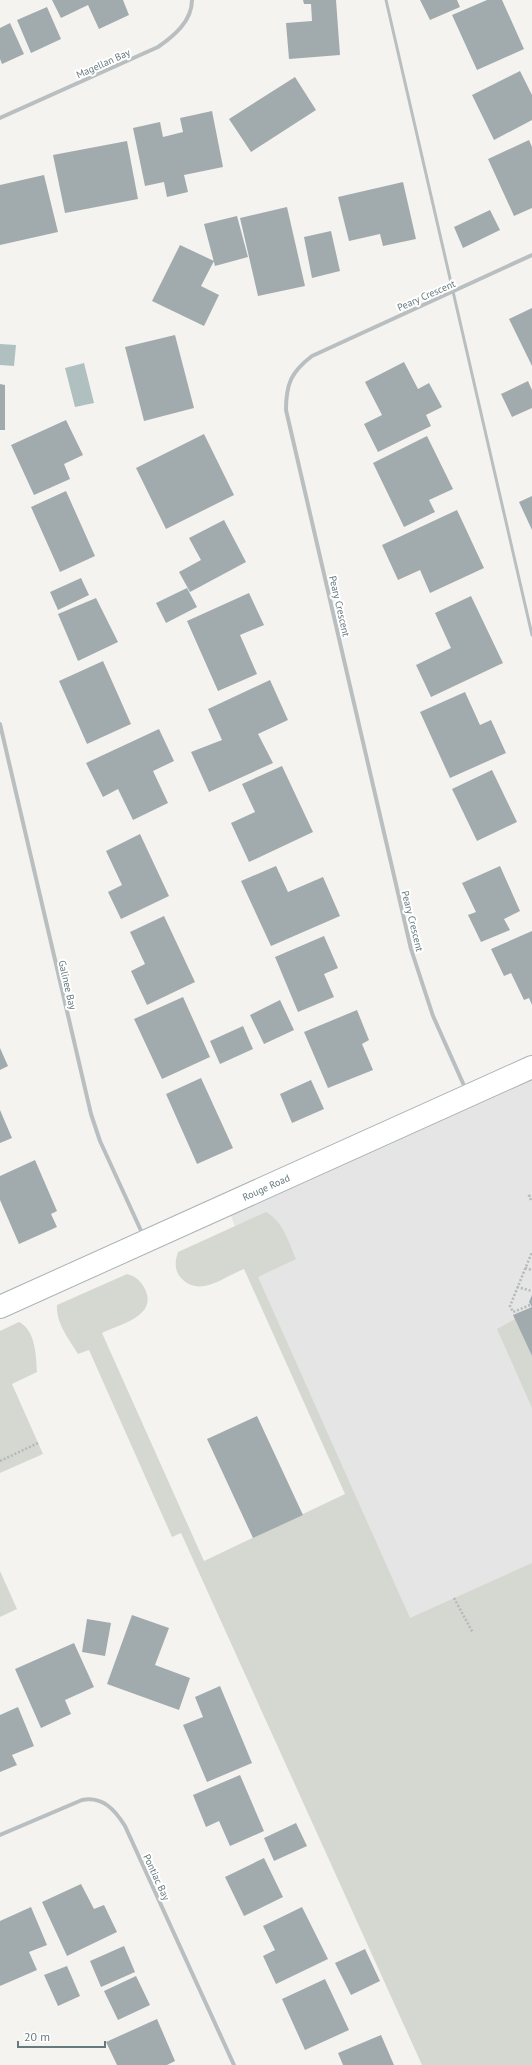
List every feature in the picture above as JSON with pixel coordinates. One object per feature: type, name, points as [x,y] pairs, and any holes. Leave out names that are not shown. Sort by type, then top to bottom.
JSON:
[{"type":"street","name":"Magellan Bay","points":[[0,118],[158,47],[174,37],[185,22],[192,0]]},
{"type":"street","name":"Peary Crescent","points":[[468,1096],[433,1016],[411,949],[286,410],[286,397],[291,378],[296,370],[312,356],[532,255]]},
{"type":"street","name":"Galinee Bay","points":[[0,724],[91,1114],[100,1141],[146,1241]]},
{"type":"street","name":"Rouge Road","points":[[0,1307],[532,1067]]},
{"type":"street","name":"Pontiac Bay","points":[[0,1835],[89,1798],[102,1801],[114,1811],[125,1826],[234,2065]]},
{"type":"lane","points":[[386,0],[532,635]]},
{"type":"path","points":[[531,1200],[529,1196],[532,1195]]},
{"type":"path","points":[[530,1305],[513,1312],[510,1306],[532,1252]]},
{"type":"path","points":[[525,1268],[532,1270]]},
{"type":"path","points":[[517,1287],[532,1291]]},
{"type":"path","points":[[0,1461],[38,1443]]},
{"type":"path","points":[[454,1598],[473,1633]]},
{"type":"shaded area","points":[[0,344],[16,345],[14,366],[0,365]]},
{"type":"shaded area","points":[[84,363],[94,403],[75,407],[65,368]]},
{"type":"shaded area","points":[[532,1067],[532,2065],[422,2065],[356,1498],[239,1237],[228,1208]]},
{"type":"shaded area","points":[[266,1212],[277,1221],[281,1227],[288,1239],[296,1259],[258,1277],[410,1618],[532,1563],[532,2065],[422,2065],[181,1533],[172,1537],[89,1350],[78,1354],[64,1331],[59,1319],[57,1305],[127,1274],[138,1279],[145,1289],[148,1299],[142,1313],[127,1323],[102,1333],[204,1561],[345,1494],[244,1269],[212,1284],[196,1286],[188,1284],[181,1278],[176,1269],[178,1252]]},
{"type":"shaded area","points":[[515,1319],[532,1356],[532,1408],[497,1329]]},
{"type":"shaded area","points":[[19,1322],[25,1326],[32,1338],[37,1372],[12,1384],[43,1454],[0,1473],[0,1331]]},
{"type":"shaded area","points":[[0,1571],[17,1609],[0,1617]]},
{"type":"building","points":[[52,0],[123,0],[129,15],[99,29],[88,5],[61,18]]},
{"type":"building","points":[[303,0],[336,0],[340,55],[289,59],[286,23],[312,21],[311,4],[304,4]]},
{"type":"building","points":[[420,0],[457,0],[460,7],[430,20]]},
{"type":"building","points":[[487,0],[502,0],[524,49],[477,70],[452,15]]},
{"type":"building","points":[[47,7],[61,39],[31,53],[17,20]]},
{"type":"building","points":[[10,23],[24,54],[2,64],[0,59],[0,28]]},
{"type":"building","points":[[520,71],[532,95],[532,120],[494,140],[472,95]]},
{"type":"building","points":[[295,77],[316,110],[251,152],[229,119]]},
{"type":"building","points":[[212,111],[223,167],[184,175],[188,192],[167,197],[164,182],[145,186],[133,128],[160,122],[163,137],[183,132],[180,118]]},
{"type":"building","points":[[529,140],[532,147],[532,208],[514,216],[488,159]]},
{"type":"building","points":[[127,141],[138,199],[65,213],[53,155]]},
{"type":"building","points":[[44,175],[58,232],[0,245],[0,185]]},
{"type":"building","points":[[403,182],[416,239],[383,246],[380,234],[349,241],[338,197]]},
{"type":"building","points":[[287,207],[305,286],[258,296],[240,218]]},
{"type":"building","points":[[490,210],[500,230],[463,248],[454,227]]},
{"type":"building","points":[[237,216],[248,257],[215,266],[204,224]]},
{"type":"building","points":[[331,231],[340,271],[312,278],[304,237]]},
{"type":"building","points":[[180,245],[214,261],[201,286],[219,295],[204,326],[152,301]]},
{"type":"building","points":[[532,308],[532,366],[509,319]]},
{"type":"building","points":[[175,335],[194,408],[144,421],[125,347]]},
{"type":"building","points":[[404,362],[418,389],[429,383],[442,407],[426,415],[431,426],[378,452],[364,424],[382,415],[365,382]]},
{"type":"building","points":[[528,381],[532,390],[532,408],[512,417],[501,394]]},
{"type":"building","points":[[0,384],[5,385],[5,430],[0,430]]},
{"type":"building","points":[[66,420],[83,455],[64,464],[70,479],[34,495],[11,445]]},
{"type":"building","points":[[204,434],[234,495],[166,529],[136,468]]},
{"type":"building","points":[[427,436],[453,489],[429,500],[435,512],[404,527],[373,463]]},
{"type":"building","points":[[66,491],[95,556],[60,572],[31,507]]},
{"type":"building","points":[[532,496],[532,530],[519,502]]},
{"type":"building","points":[[457,510],[484,568],[430,593],[420,570],[398,580],[382,545]]},
{"type":"building","points":[[224,520],[246,562],[190,592],[179,572],[201,560],[189,538]]},
{"type":"building","points":[[81,578],[89,595],[58,610],[50,592]]},
{"type":"building","points":[[187,588],[197,607],[166,623],[156,603]]},
{"type":"building","points":[[249,593],[264,625],[240,635],[257,674],[218,691],[187,621]]},
{"type":"building","points":[[471,596],[503,663],[431,697],[416,665],[451,648],[435,613]]},
{"type":"building","points":[[96,598],[118,642],[78,661],[58,614]]},
{"type":"building","points":[[103,661],[131,724],[87,744],[59,681]]},
{"type":"building","points":[[270,680],[288,720],[258,734],[273,763],[209,792],[191,752],[222,740],[208,709]]},
{"type":"building","points":[[465,692],[480,725],[491,720],[506,753],[450,778],[420,712]]},
{"type":"building","points":[[159,729],[174,761],[153,771],[168,803],[133,820],[118,789],[103,797],[86,763]]},
{"type":"building","points":[[282,766],[313,832],[249,862],[231,823],[255,812],[242,784]]},
{"type":"building","points":[[492,770],[517,822],[477,841],[452,789]]},
{"type":"building","points":[[140,834],[169,896],[121,919],[108,892],[122,885],[106,851]]},
{"type":"building","points":[[276,866],[288,892],[323,877],[340,916],[271,946],[241,881]]},
{"type":"building","points":[[500,866],[520,911],[504,919],[510,930],[481,942],[468,915],[476,912],[462,883]]},
{"type":"building","points":[[164,916],[195,982],[147,1005],[131,971],[145,964],[130,932]]},
{"type":"building","points":[[532,931],[532,1005],[529,998],[524,1000],[511,973],[504,976],[491,949]]},
{"type":"building","points":[[324,936],[338,968],[324,974],[334,997],[298,1012],[275,957]]},
{"type":"building","points":[[183,997],[210,1057],[162,1079],[134,1019]]},
{"type":"building","points":[[280,1000],[294,1030],[264,1044],[250,1015]]},
{"type":"building","points":[[357,1010],[369,1040],[362,1044],[373,1070],[328,1088],[304,1032]]},
{"type":"building","points":[[243,1026],[253,1049],[220,1064],[210,1041]]},
{"type":"building","points":[[0,1048],[8,1066],[0,1070]]},
{"type":"building","points":[[201,1078],[233,1148],[197,1164],[166,1094]]},
{"type":"building","points":[[311,1080],[324,1109],[292,1123],[280,1094]]},
{"type":"building","points":[[0,1110],[12,1138],[0,1143]]},
{"type":"building","points":[[35,1160],[57,1211],[51,1214],[57,1227],[19,1244],[0,1200],[0,1176]]},
{"type":"building","points":[[532,1295],[532,1307],[529,1302]]},
{"type":"building","points":[[532,1307],[532,1356],[513,1315]]},
{"type":"building","points":[[257,1416],[303,1515],[253,1538],[207,1439]]},
{"type":"building","points":[[132,1615],[169,1628],[155,1665],[190,1678],[179,1710],[107,1684]]},
{"type":"building","points":[[87,1619],[111,1623],[105,1656],[82,1652]]},
{"type":"building","points":[[74,1643],[94,1687],[65,1700],[71,1714],[41,1728],[15,1669]]},
{"type":"building","points":[[220,1686],[252,1763],[207,1782],[183,1725],[203,1717],[195,1697]]},
{"type":"building","points":[[18,1707],[34,1746],[12,1755],[17,1765],[0,1772],[0,1715]]},
{"type":"building","points":[[240,1775],[264,1831],[230,1846],[219,1821],[206,1827],[193,1795]]},
{"type":"building","points":[[296,1823],[307,1846],[274,1861],[264,1838]]},
{"type":"building","points":[[264,1858],[283,1897],[244,1916],[225,1877]]},
{"type":"building","points":[[81,1884],[94,1909],[104,1905],[117,1932],[67,1956],[42,1902]]},
{"type":"building","points":[[31,1907],[47,1945],[29,1952],[37,1970],[0,1986],[0,1921]]},
{"type":"building","points":[[302,1907],[328,1959],[276,1984],[263,1956],[275,1950],[263,1926]]},
{"type":"building","points":[[124,1946],[135,1972],[101,1987],[90,1961]]},
{"type":"building","points":[[365,1949],[380,1981],[351,1995],[335,1963]]},
{"type":"building","points":[[67,1966],[80,1996],[58,2006],[44,1975]]},
{"type":"building","points":[[136,1976],[150,2005],[118,2020],[104,1991]]},
{"type":"building","points":[[325,1979],[349,2030],[305,2050],[282,1999]]},
{"type":"building","points":[[157,2019],[175,2061],[167,2065],[117,2065],[106,2042]]},
{"type":"building","points":[[381,2035],[394,2065],[343,2065],[338,2053]]}]
